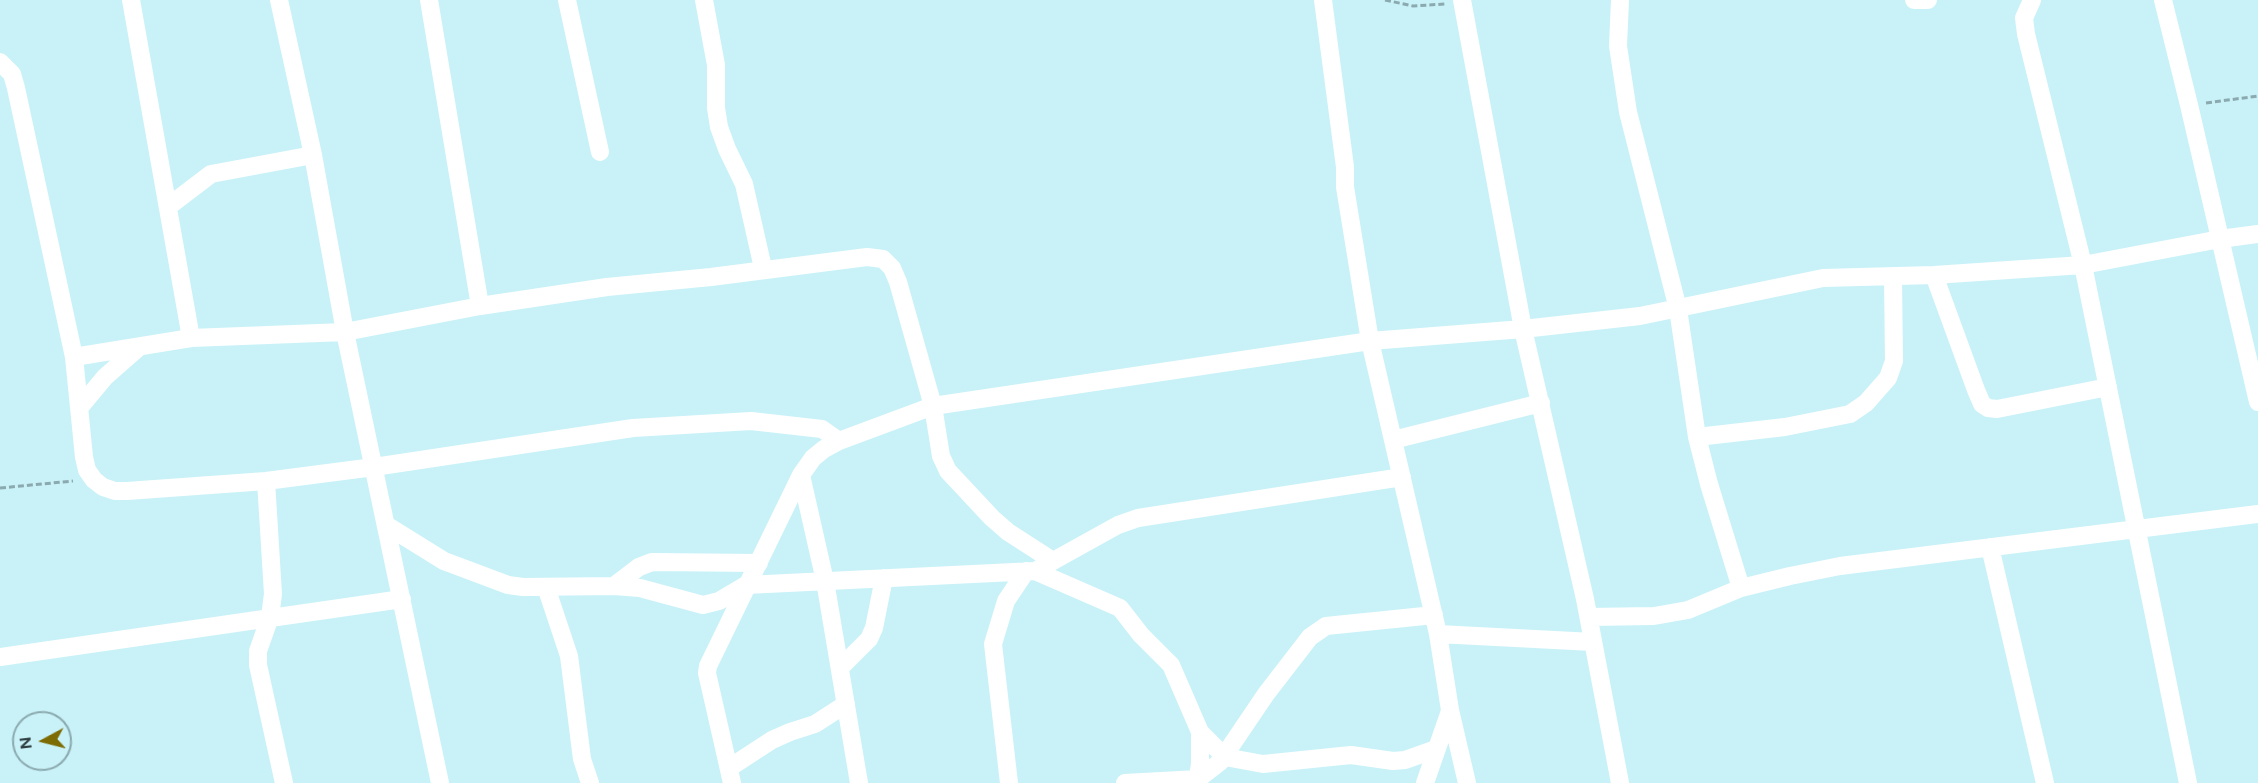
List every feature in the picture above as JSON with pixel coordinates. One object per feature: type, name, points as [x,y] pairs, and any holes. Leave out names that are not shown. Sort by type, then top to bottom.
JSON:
[{"type":"street","points":[[131,0],[191,338]]},
{"type":"street","points":[[279,0],[313,155],[345,332],[440,783]]},
{"type":"street","points":[[429,0],[480,306]]},
{"type":"street","points":[[567,0],[600,152]]},
{"type":"street","points":[[704,0],[716,65],[719,126],[727,150],[744,184],[764,268]]},
{"type":"street","points":[[1323,0],[1345,167],[1345,187],[1370,341],[1434,615],[1450,710],[1467,783]]},
{"type":"street","points":[[1620,0],[1618,46],[1628,112],[1678,309],[1697,437],[1741,588]]},
{"type":"street","points":[[1914,0],[1928,0]]},
{"type":"street","points":[[2032,0],[2024,18],[2026,34],[2083,265],[2188,783]]},
{"type":"street","points":[[2163,0],[2258,402]]},
{"type":"street","points":[[1466,1],[1523,329],[1589,617],[1617,781]]},
{"type":"street","points":[[0,62],[12,74],[16,88],[74,357],[87,470],[103,487],[116,491],[127,491],[266,481],[633,428],[751,421],[822,429],[839,441]]},
{"type":"street","points":[[169,206],[211,174],[313,155]]},
{"type":"street","points":[[846,704],[815,724],[772,740],[731,775],[707,673],[708,666],[801,475],[813,458],[839,441],[933,406],[1370,341],[1523,329],[1640,316],[1823,278],[1934,275],[2083,265],[2258,234]]},
{"type":"street","points":[[74,357],[191,338],[345,332],[480,306],[607,287],[711,277],[764,268],[867,257],[883,260],[892,268],[898,282],[933,406],[941,456],[948,471],[1008,532],[1053,561]]},
{"type":"street","points":[[1934,275],[1976,390],[1982,404],[1988,408],[1997,409],[2108,387]]},
{"type":"street","points":[[1697,437],[1785,427],[1850,414],[1866,403],[1888,378],[1894,361],[1893,277]]},
{"type":"street","points":[[80,407],[105,377],[139,347]]},
{"type":"street","points":[[1393,440],[1541,403]]},
{"type":"street","points":[[801,475],[825,581],[859,783]]},
{"type":"street","points":[[386,525],[444,561],[508,585],[614,586],[655,591],[703,605],[719,601],[746,585],[1031,571],[1118,525],[1138,518],[1402,477]]},
{"type":"street","points":[[266,481],[273,594],[270,618],[260,642],[258,665],[284,783]]},
{"type":"street","points":[[1589,617],[1654,616],[1688,610],[1741,588],[1840,566],[2258,514]]},
{"type":"street","points":[[1990,547],[2045,783]]},
{"type":"street","points":[[614,586],[639,567],[652,562],[759,563]]},
{"type":"street","points":[[1031,571],[1113,604],[1126,614],[1141,635],[1171,664],[1200,732],[1225,758],[1263,764],[1351,755],[1393,761],[1405,760],[1436,749]]},
{"type":"street","points":[[1009,783],[993,644],[1006,601],[1031,571]]},
{"type":"street","points":[[840,668],[869,639],[874,628],[884,578]]},
{"type":"street","points":[[546,586],[569,656],[582,759],[590,783]]},
{"type":"street","points":[[0,657],[402,599]]},
{"type":"street","points":[[1125,783],[1198,781],[1225,758],[1266,694],[1316,632],[1326,626],[1434,615]]},
{"type":"street","points":[[1438,634],[1593,642]]},
{"type":"street","points":[[1425,783],[1450,710]]},
{"type":"street","points":[[1198,781],[1200,732]]},
{"type":"path","points":[[1385,0],[1413,6],[1466,1]]},
{"type":"path","points":[[2189,105],[2258,96]]},
{"type":"path","points":[[0,488],[56,481],[94,480]]}]
